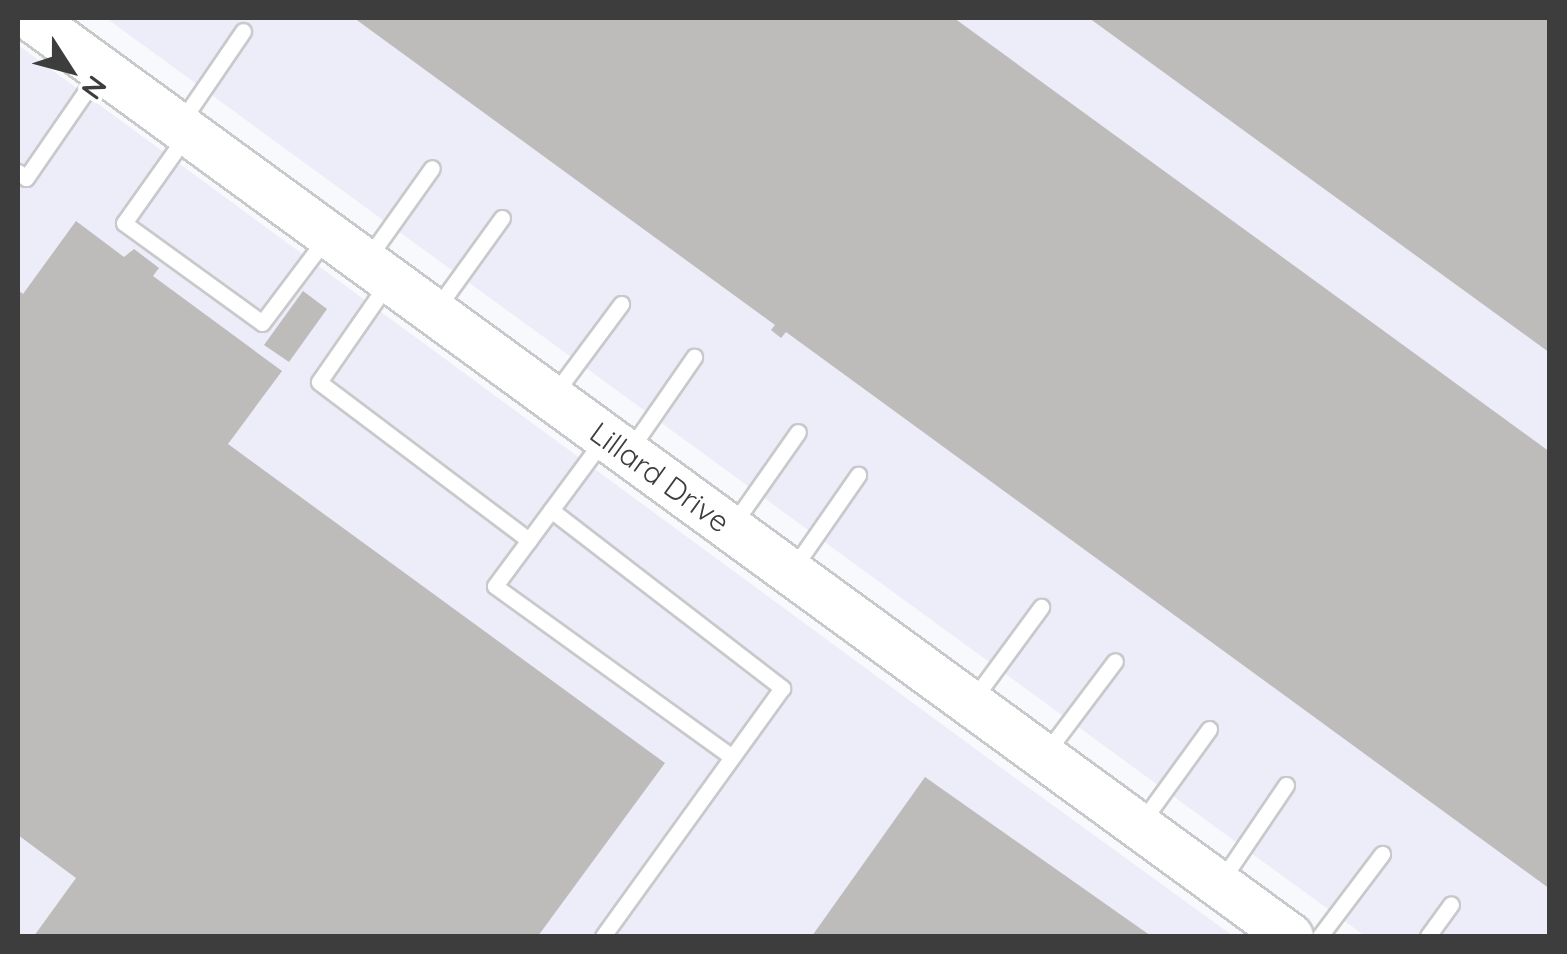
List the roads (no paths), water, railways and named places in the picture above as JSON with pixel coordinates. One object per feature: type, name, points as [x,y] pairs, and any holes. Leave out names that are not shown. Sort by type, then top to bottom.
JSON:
[{"type":"street","name":"Lillard Drive","points":[[31,18],[1290,936]]},
{"type":"lane","points":[[243,31],[124,223],[262,322],[328,235]]},
{"type":"lane","points":[[18,172],[26,178],[101,69]]},
{"type":"lane","points":[[432,168],[319,382],[529,540]]},
{"type":"lane","points":[[434,312],[502,218]]},
{"type":"lane","points":[[552,398],[621,304]]},
{"type":"lane","points":[[694,356],[616,445],[551,510],[495,586],[732,757]]},
{"type":"lane","points":[[731,528],[798,432]]},
{"type":"lane","points":[[790,572],[858,475]]},
{"type":"lane","points":[[551,510],[782,688],[603,936]]},
{"type":"lane","points":[[971,704],[1040,608]]},
{"type":"lane","points":[[1043,757],[1115,661]]},
{"type":"lane","points":[[1138,826],[1208,728]]},
{"type":"lane","points":[[1219,885],[1286,785]]},
{"type":"lane","points":[[1320,936],[1382,854]]},
{"type":"lane","points":[[1428,936],[1451,904]]}]
